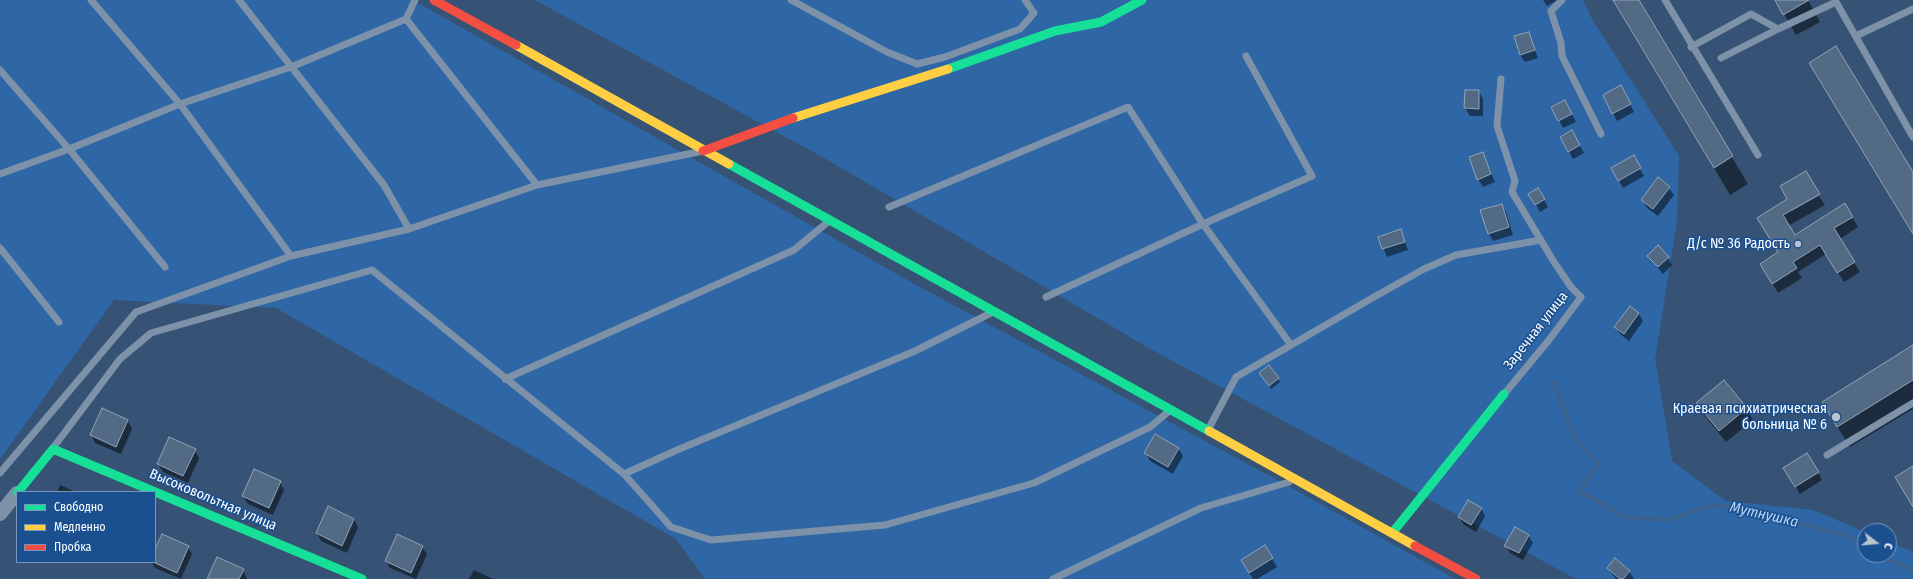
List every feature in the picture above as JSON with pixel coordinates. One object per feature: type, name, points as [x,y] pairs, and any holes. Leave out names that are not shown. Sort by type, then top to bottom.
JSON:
[{"type":"main road","points":[[434,0],[1476,579]]},
{"type":"main road","points":[[704,151],[799,116],[924,77],[1055,31],[1101,22],[1142,0]]},
{"type":"main road","name":"Заречная улица","points":[[1393,532],[1504,394]]},
{"type":"main road","points":[[18,491],[53,448]]},
{"type":"main road","name":"Высоковольтная улица","points":[[53,448],[154,491]]},
{"type":"main road","name":"Высоковольтная улица","points":[[156,492],[362,579]]},
{"type":"street","points":[[0,514],[16,493]]},
{"type":"lane","points":[[91,0],[180,104],[291,256]]},
{"type":"lane","points":[[239,0],[384,185],[409,229]]},
{"type":"lane","points":[[0,174],[69,149],[180,104],[291,67],[406,19],[415,0]]},
{"type":"lane","points":[[791,0],[887,52],[917,64],[945,57],[1020,28],[1034,13],[1025,0]]},
{"type":"lane","points":[[1562,0],[1551,11],[1561,43],[1562,56],[1602,134]]},
{"type":"lane","points":[[1665,0],[1691,47],[1758,155]]},
{"type":"lane","points":[[1721,58],[1778,28],[1836,1],[1913,137]]},
{"type":"lane","points":[[1856,36],[1913,9]]},
{"type":"lane","points":[[1691,47],[1751,14],[1778,28]]},
{"type":"lane","points":[[406,19],[537,185]]},
{"type":"lane","points":[[1046,297],[1203,224],[1312,176],[1246,56]]},
{"type":"lane","points":[[0,70],[69,149],[165,267]]},
{"type":"lane","name":"Заречная улица","points":[[1501,79],[1497,126],[1515,181],[1512,192],[1571,287],[1580,297],[1549,340],[1504,394]]},
{"type":"lane","points":[[888,207],[1128,107],[1203,224],[1291,345]]},
{"type":"lane","points":[[0,473],[136,312],[291,256],[409,229],[537,185],[704,151]]},
{"type":"lane","points":[[505,379],[794,250],[831,220]]},
{"type":"lane","points":[[1208,430],[1236,377],[1374,297],[1424,269],[1456,255],[1541,240]]},
{"type":"lane","points":[[0,248],[59,322]]},
{"type":"lane","points":[[53,448],[120,359],[151,333],[372,270],[624,474],[671,527],[711,540],[885,526],[1034,483],[1150,427],[1170,410]]},
{"type":"lane","points":[[624,474],[677,450],[915,351],[995,311]]},
{"type":"lane","points":[[1827,454],[1913,403]]},
{"type":"lane","points":[[1053,579],[1201,508],[1297,479]]},
{"type":"shaded area","points":[[0,0],[413,0],[909,281],[1290,487],[1455,579],[705,579],[676,539],[276,308],[114,300],[0,459]]},
{"type":"shaded area","points":[[535,0],[1583,0],[1592,19],[1679,156],[1677,221],[1655,359],[1672,461],[1726,501],[1813,510],[1857,529],[1857,563],[1897,563],[1897,545],[1913,552],[1913,579],[1576,579],[1147,347],[826,159]]},
{"type":"building","points":[[1613,0],[1639,0],[1733,156],[1714,168]]},
{"type":"building","points":[[1775,0],[1809,0],[1783,15]]},
{"type":"building","points":[[1529,32],[1535,50],[1520,55],[1514,36]]},
{"type":"building","points":[[1836,46],[1913,172],[1913,234],[1809,63]]},
{"type":"building","points":[[1621,85],[1631,104],[1612,114],[1603,95]]},
{"type":"building","points":[[1465,90],[1479,90],[1479,109],[1464,108]]},
{"type":"building","points":[[1565,100],[1572,114],[1558,121],[1551,107]]},
{"type":"building","points":[[1572,130],[1580,145],[1568,152],[1560,137]]},
{"type":"building","points":[[1483,152],[1491,174],[1477,180],[1469,157]]},
{"type":"building","points":[[1634,155],[1641,168],[1618,181],[1611,168]]},
{"type":"building","points":[[1806,171],[1820,194],[1783,215],[1795,235],[1845,203],[1853,217],[1834,228],[1855,262],[1837,273],[1820,245],[1793,262],[1797,268],[1772,284],[1760,264],[1778,252],[1757,218],[1787,199],[1780,186]]},
{"type":"building","points":[[1658,177],[1670,187],[1653,209],[1641,200]]},
{"type":"building","points":[[1538,188],[1545,199],[1535,205],[1528,194]]},
{"type":"building","points":[[1502,204],[1509,227],[1488,234],[1480,210]]},
{"type":"building","points":[[1401,229],[1405,242],[1382,249],[1378,237]]},
{"type":"building","points":[[1658,245],[1669,257],[1658,267],[1647,256]]},
{"type":"building","points":[[1630,306],[1639,313],[1624,334],[1614,327]]},
{"type":"building","points":[[1913,345],[1913,380],[1837,427],[1822,402]]},
{"type":"building","points":[[1269,365],[1279,378],[1269,386],[1259,373]]},
{"type":"building","points":[[1724,380],[1747,408],[1719,431],[1696,403]]},
{"type":"building","points":[[102,408],[128,420],[116,447],[90,435]]},
{"type":"building","points":[[1155,434],[1179,448],[1168,467],[1144,453]]},
{"type":"building","points":[[169,437],[196,449],[183,476],[157,464]]},
{"type":"building","points":[[1807,453],[1819,472],[1795,487],[1783,468]]},
{"type":"building","points":[[1913,466],[1913,507],[1895,477]]},
{"type":"building","points":[[254,469],[281,481],[269,508],[242,496]]},
{"type":"building","points":[[1468,500],[1482,508],[1471,525],[1458,517]]},
{"type":"building","points":[[328,506],[354,519],[342,546],[316,533]]},
{"type":"building","points":[[1515,527],[1529,535],[1519,553],[1504,546]]},
{"type":"building","points":[[162,534],[189,546],[177,573],[155,563],[156,547]]},
{"type":"building","points":[[397,534],[423,546],[411,573],[385,561]]},
{"type":"building","points":[[1265,545],[1273,558],[1249,573],[1241,560]]},
{"type":"building","points":[[217,557],[244,569],[239,579],[207,579]]},
{"type":"building","points":[[1615,558],[1630,571],[1623,579],[1620,579],[1607,568]]},
{"type":"waterway","name":"Мутнушка","points":[[1554,382],[1574,437],[1598,464],[1579,491],[1626,517],[1669,520],[1712,505],[1739,507],[1851,537],[1857,541]]},
{"type":"waterway","name":"Мутнушка","points":[[1897,563],[1913,570]]},
{"type":"traffic: fast","points":[[948,69],[1055,31],[1101,22],[1142,0]]},
{"type":"traffic: fast","points":[[729,164],[1209,431]]},
{"type":"traffic: fast","points":[[1393,532],[1504,394]]},
{"type":"traffic: fast","points":[[19,491],[53,449],[153,491]]},
{"type":"traffic: fast","points":[[156,492],[362,579]]},
{"type":"traffic: slow","points":[[516,45],[729,164]]},
{"type":"traffic: slow","points":[[793,118],[948,69]]},
{"type":"traffic: slow","points":[[1209,431],[1415,546]]},
{"type":"traffic: jam","points":[[434,0],[516,45]]},
{"type":"traffic: jam","points":[[703,151],[793,118]]},
{"type":"traffic: jam","points":[[1415,546],[1476,579]]},
{"type":"place","name":"Д/с № 36 Радость","points":[[1798,244]]},
{"type":"place","name":"Краевая психиатрическая больница № 6","points":[[1836,417]]}]
